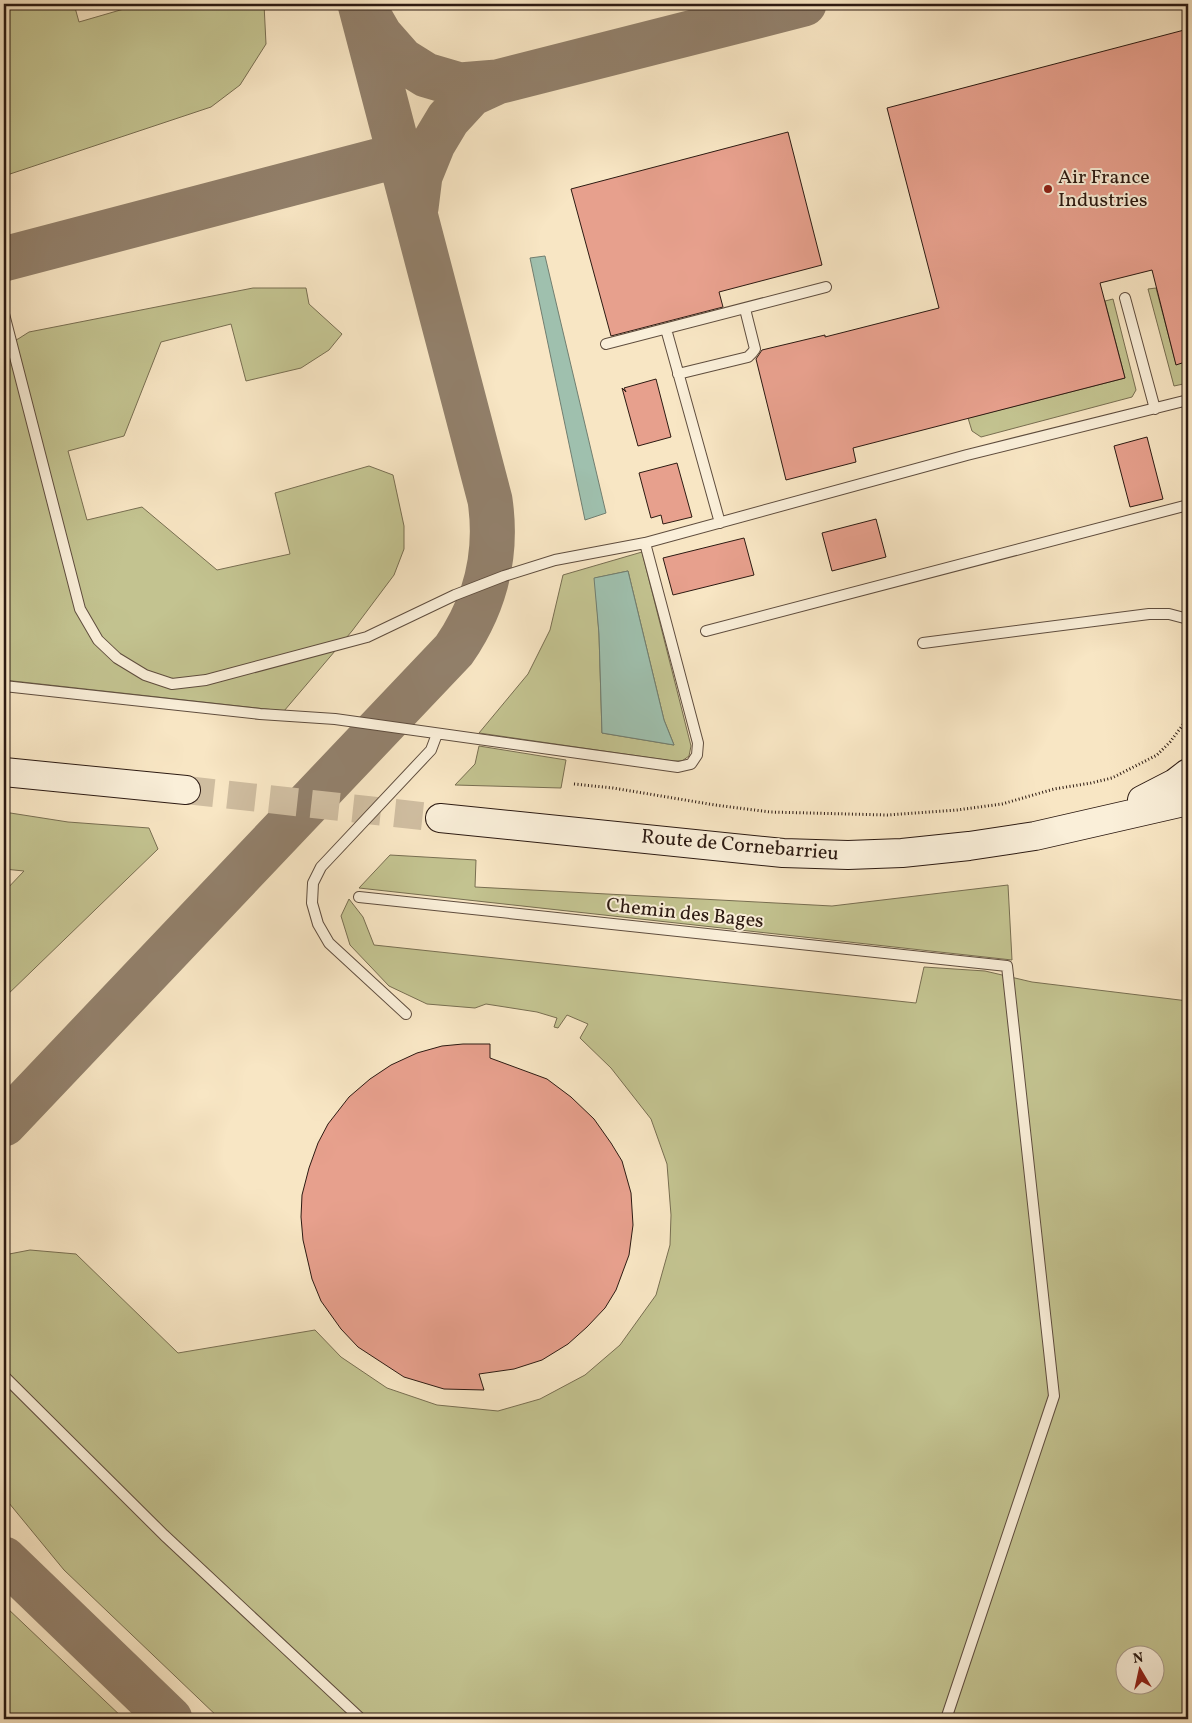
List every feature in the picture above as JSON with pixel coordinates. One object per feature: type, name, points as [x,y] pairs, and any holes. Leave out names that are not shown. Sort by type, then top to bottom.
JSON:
[{"type":"main road","points":[[4,772],[186,790]]},
{"type":"main road","name":"Route de Cornebarrieu","points":[[1099,820],[1175,783],[1188,773]]},
{"type":"main road","name":"Route de Cornebarrieu","points":[[440,818],[784,853],[848,855],[902,853],[969,846],[1035,836],[1188,801]]},
{"type":"lane","points":[[606,344],[826,287]]},
{"type":"lane","points":[[1124,298],[1155,409]]},
{"type":"lane","points":[[678,374],[748,357],[755,349],[745,309]]},
{"type":"lane","points":[[4,314],[80,609],[98,640],[117,658],[145,675],[172,684],[206,680],[367,637],[455,595],[504,576],[555,560],[645,543],[967,455],[1188,400]]},
{"type":"lane","points":[[666,329],[720,522]]},
{"type":"lane","points":[[706,631],[1188,505]]},
{"type":"lane","points":[[4,686],[260,714],[335,719],[678,767],[691,764],[697,755],[698,742],[645,543]]},
{"type":"lane","points":[[924,642],[1149,614],[1169,614],[1188,619]]},
{"type":"lane","points":[[406,1014],[329,943],[318,924],[312,903],[313,883],[321,867],[431,750],[437,734]]},
{"type":"lane","name":"Chemin des Bages","points":[[359,897],[1007,966],[1054,1396],[946,1719]]},
{"type":"lane","points":[[4,1376],[164,1535],[361,1719]]},
{"type":"path","points":[[574,784],[613,788],[770,812],[886,815],[956,810],[1009,802],[1054,789],[1112,778],[1157,755],[1170,742],[1188,718]]},
{"type":"green space","points":[[4,4],[74,4],[79,22],[141,4],[264,4],[266,44],[240,85],[211,107],[4,176]]},
{"type":"green space","points":[[253,288],[306,288],[309,304],[342,334],[329,350],[301,368],[246,381],[231,324],[161,342],[124,436],[68,451],[87,520],[142,507],[217,570],[290,554],[275,493],[369,466],[393,475],[404,526],[404,549],[394,575],[352,631],[284,711],[4,680],[4,344],[18,339],[29,332]]},
{"type":"green space","points":[[1156,288],[1176,364],[1188,361],[1188,383],[1174,386],[1148,289]]},
{"type":"green space","points":[[1113,299],[1136,390],[1132,397],[981,437],[972,431],[968,418],[1125,378],[1105,301]]},
{"type":"green space","points":[[642,552],[691,746],[689,756],[682,761],[479,733],[528,674],[550,630],[563,575]],"holes":[[[628,571],[664,720],[674,745],[602,733],[595,578]]]},
{"type":"green space","points":[[479,746],[566,760],[561,788],[455,785],[475,764]]},
{"type":"green space","points":[[4,812],[68,822],[149,828],[158,849],[4,998],[4,892],[24,871],[4,869]]},
{"type":"green space","points":[[390,855],[476,860],[475,887],[832,906],[1008,885],[1012,960],[359,888]]},
{"type":"green space","points":[[349,899],[363,917],[374,945],[916,1003],[924,967],[985,971],[1032,982],[1188,1001],[1188,1719],[220,1719],[64,1570],[4,1497],[4,1255],[30,1250],[76,1254],[178,1353],[315,1330],[341,1357],[387,1388],[437,1405],[498,1411],[540,1399],[585,1375],[620,1345],[656,1295],[670,1245],[671,1215],[667,1164],[651,1119],[611,1068],[580,1038],[588,1024],[567,1015],[558,1028],[554,1027],[557,1018],[537,1012],[486,1004],[475,1008],[427,1004],[389,986],[350,945],[341,916]]},
{"type":"green space","points":[[4,1606],[6,1607],[124,1719],[4,1719]]},
{"type":"shaded area","points":[[545,256],[606,513],[585,520],[530,258]]},
{"type":"shaded area","points":[[628,571],[664,720],[674,745],[602,733],[599,634],[594,578]]},
{"type":"building","name":"Air France Industries","points":[[1188,29],[1188,361],[1176,365],[1152,270],[1100,283],[1125,378],[853,448],[856,462],[786,480],[756,359],[762,350],[825,335],[825,337],[939,308],[887,108]]},
{"type":"building","points":[[788,132],[822,265],[719,292],[723,307],[611,336],[571,189]]},
{"type":"building","points":[[656,379],[671,437],[638,446],[622,388],[626,392],[624,388]]},
{"type":"building","points":[[1147,437],[1163,499],[1130,507],[1114,446]]},
{"type":"building","points":[[677,463],[692,517],[663,524],[661,515],[651,518],[639,473]]},
{"type":"building","points":[[876,519],[886,557],[832,571],[822,533]]},
{"type":"building","points":[[744,538],[754,575],[673,595],[663,558]]},
{"type":"building","points":[[490,1044],[490,1058],[547,1079],[571,1097],[594,1119],[622,1161],[631,1193],[633,1225],[629,1255],[616,1290],[605,1308],[568,1344],[542,1360],[514,1369],[479,1374],[484,1390],[444,1389],[404,1377],[358,1347],[341,1329],[321,1301],[312,1279],[303,1240],[301,1217],[302,1195],[318,1143],[328,1124],[349,1097],[370,1079],[391,1065],[417,1053],[442,1046]]},
{"type":"taxiway","points":[[4,1124],[454,650],[465,633],[481,597],[487,578],[492,540],[490,500],[360,4]]},
{"type":"taxiway","points":[[369,16],[380,35],[402,60],[426,75],[460,85],[497,82],[804,4]]},
{"type":"taxiway","points":[[416,208],[420,176],[433,144],[448,119],[471,94],[497,82]]},
{"type":"taxiway","points":[[4,259],[400,155]]},
{"type":"taxiway","points":[[4,1559],[170,1719]]},
{"type":"tunnel","points":[[186,790],[440,818]]},
{"type":"place","name":"Air France Industries","points":[[1048,189]]}]
